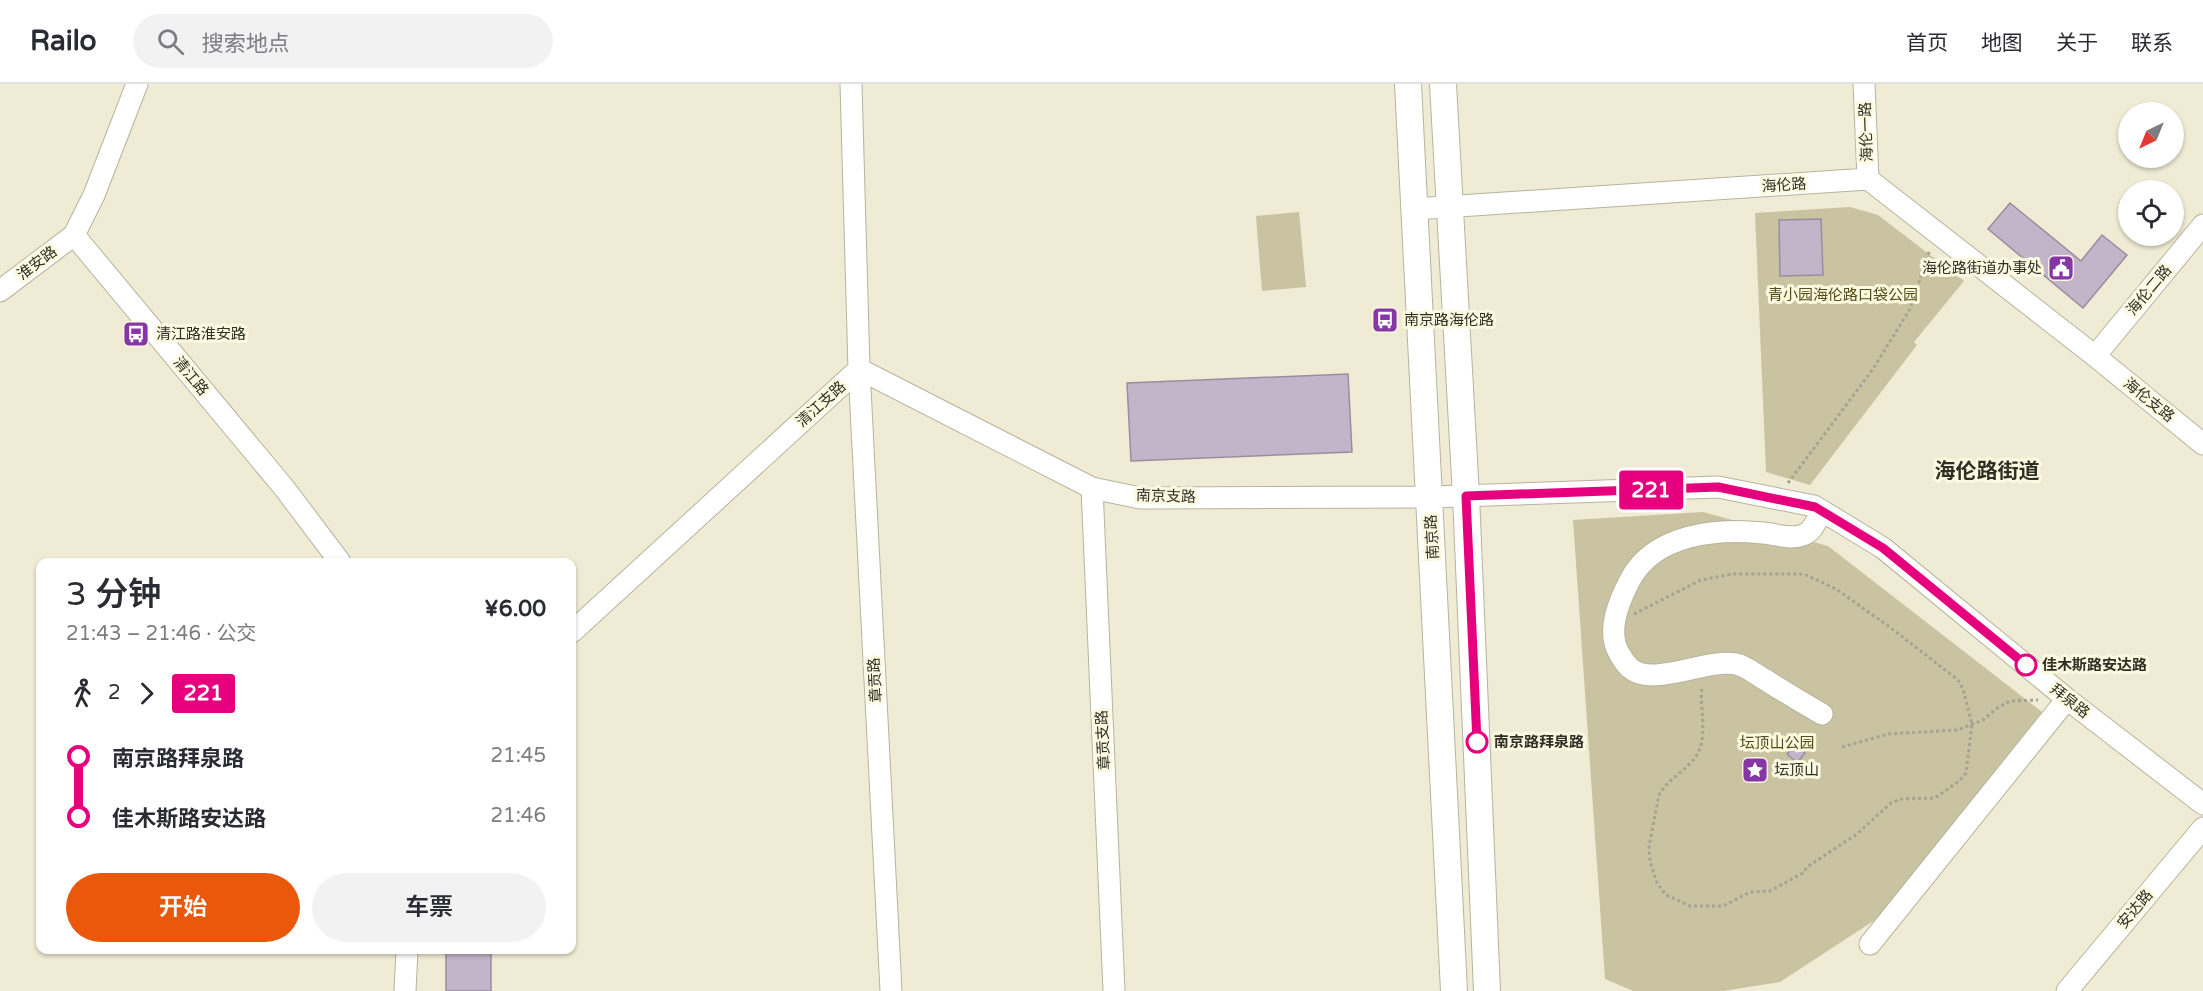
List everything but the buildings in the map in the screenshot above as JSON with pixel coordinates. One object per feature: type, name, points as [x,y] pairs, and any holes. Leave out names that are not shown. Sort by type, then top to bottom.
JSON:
[{"type":"main road","name":"南京路","points":[[1408,84],[1454,991]]},
{"type":"main road","points":[[1443,84],[1466,496],[1487,991]]},
{"type":"street","points":[[74,235],[94,195],[137,84]]},
{"type":"street","name":"清江支路","points":[[576,628],[859,369],[851,84]]},
{"type":"street","name":"海伦一路","points":[[1864,84],[1868,179]]},
{"type":"street","points":[[1868,179],[2095,356]]},
{"type":"street","name":"海伦路","points":[[1414,209],[1868,179]]},
{"type":"street","name":"海伦二路","points":[[2095,356],[2203,225]]},
{"type":"street","name":"淮安路","points":[[0,291],[74,235]]},
{"type":"street","name":"清江路","points":[[74,235],[285,489],[337,558]]},
{"type":"street","name":"海伦支路","points":[[2095,356],[2203,444]]},
{"type":"street","name":"南京支路","points":[[859,369],[1092,488],[1140,498],[1466,496]]},
{"type":"street","name":"章贡路","points":[[859,369],[891,991]]},
{"type":"street","name":"拜泉路","points":[[1466,496],[1718,487],[1815,507],[1883,548],[2067,699],[2203,804]]},
{"type":"street","name":"章贡支路","points":[[1092,488],[1114,991]]},
{"type":"street","points":[[1822,511],[1810,531],[1793,538],[1730,531],[1701,534],[1659,549],[1642,563],[1631,577],[1621,599],[1614,625],[1616,648],[1630,668],[1639,673],[1659,675],[1708,664],[1739,664],[1822,714]]},
{"type":"street","points":[[1870,944],[2067,699]]},
{"type":"street","name":"安达路","points":[[2067,991],[2203,828]]},
{"type":"street","points":[[405,991],[407,954]]},
{"type":"path","points":[[1776,499],[1873,369],[1910,309],[1935,232]]},
{"type":"path","points":[[1614,625],[1701,580],[1732,574],[1804,574],[1836,588],[1958,680],[1963,689],[1972,724],[1966,773],[1959,781],[1935,798],[1901,799],[1891,803],[1857,834],[1806,867],[1803,873],[1770,891],[1750,892],[1724,906],[1690,906],[1666,895],[1657,883],[1650,861],[1649,846],[1659,795],[1663,788],[1698,753],[1702,738],[1703,681],[1722,663]]},
{"type":"path","points":[[1842,747],[1888,734],[1956,730],[1983,720],[2010,701],[2067,699]]},
{"type":"green space","name":"青小园海伦路口袋公园","points":[[1850,207],[1878,215],[1964,281],[1914,342],[1917,345],[1810,485],[1766,472],[1755,213]]},
{"type":"green space","points":[[1299,212],[1306,287],[1262,291],[1256,216]]},
{"type":"green space","name":"坛顶山公园","points":[[1703,512],[1828,546],[2042,712],[1878,918],[1780,982],[1723,991],[1633,991],[1605,979],[1573,520]]},
{"type":"bus line","name":"221","points":[[1477,742],[1466,496],[1718,487],[1815,507],[1883,548],[2026,665]]},
{"type":"place","name":"海伦路街道办事处","points":[[2061,268]]},
{"type":"place","name":"南京路海伦路","points":[[1385,320]]},
{"type":"place","name":"清江路淮安路","points":[[136,334]]},
{"type":"place","name":"佳木斯路安达路","points":[[2026,665]]},
{"type":"place","name":"南京路拜泉路","points":[[1477,742]]},
{"type":"place","name":"坛顶山","points":[[1755,770]]},
{"type":"district","name":"海伦路街道","points":[[1987,471]]}]
